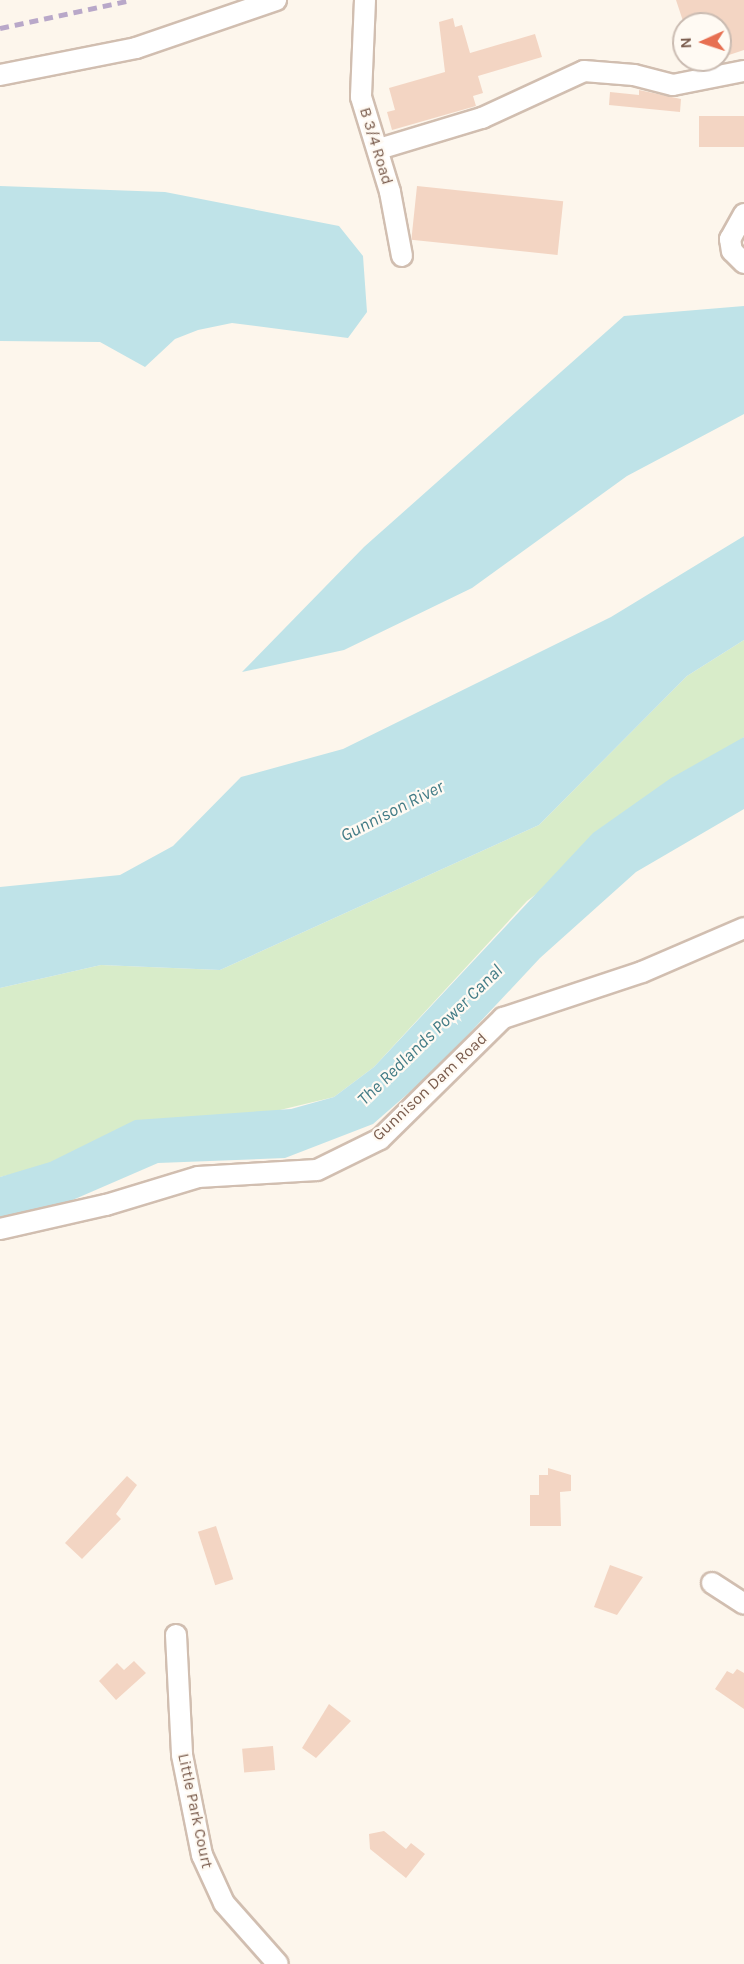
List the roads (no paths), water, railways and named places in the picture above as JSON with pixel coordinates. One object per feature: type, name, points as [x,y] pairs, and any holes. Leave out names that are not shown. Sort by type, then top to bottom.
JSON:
[{"type":"street","points":[[0,75],[136,48],[276,0]]},
{"type":"street","name":"B 3/4 Road","points":[[365,0],[361,97],[379,149],[402,256]]},
{"type":"street","points":[[379,149],[482,118],[584,71],[634,75],[673,85],[744,71]]},
{"type":"street","points":[[744,214],[730,239],[732,251],[744,262]]},
{"type":"street","name":"Gunnison Dam Road","points":[[0,1229],[106,1205],[198,1177],[317,1170],[380,1138],[503,1018],[642,972],[744,928]]},
{"type":"street","points":[[712,1582],[744,1604]]},
{"type":"street","name":"Little Park Court","points":[[176,1635],[182,1755],[202,1855],[224,1903],[278,1964]]},
{"type":"water","points":[[0,186],[165,192],[339,226],[363,256],[367,312],[348,338],[232,323],[198,330],[175,339],[145,367],[100,342],[0,341]]},
{"type":"water","points":[[744,306],[744,414],[627,476],[472,588],[344,650],[242,672],[364,547],[624,316]]},
{"type":"water","name":"Gunnison River","points":[[744,536],[744,640],[687,676],[539,825],[220,970],[101,965],[0,988],[0,887],[120,875],[173,846],[241,777],[343,749],[611,617]]},
{"type":"water","name":"The Redlands Power Canal","points":[[744,737],[744,809],[636,872],[540,958],[435,1070],[373,1124],[285,1158],[158,1163],[38,1215],[0,1222],[0,1177],[50,1162],[135,1120],[291,1109],[334,1097],[374,1067],[593,833],[671,778]]},
{"type":"railway","points":[[0,28],[132,0]]}]
